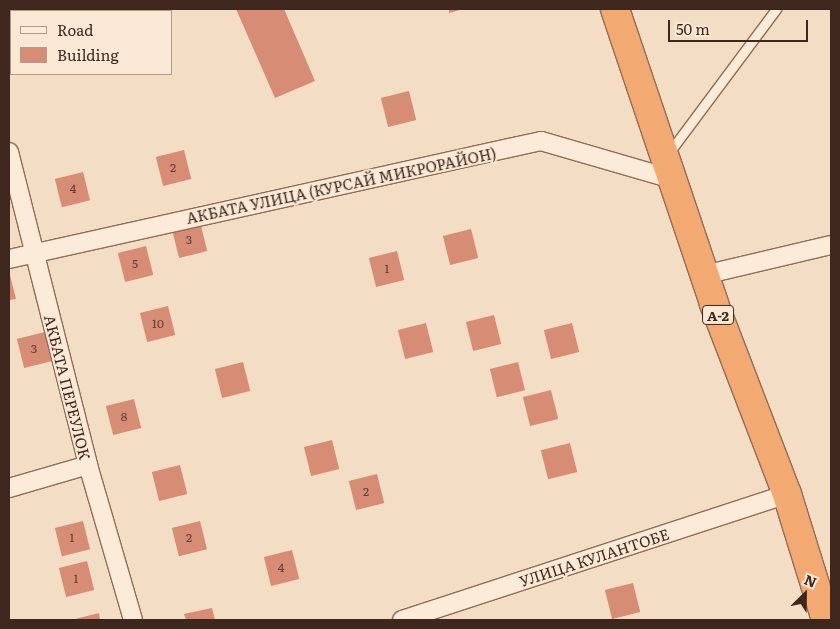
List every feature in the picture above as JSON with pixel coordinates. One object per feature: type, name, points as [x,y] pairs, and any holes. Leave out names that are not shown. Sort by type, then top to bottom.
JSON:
[{"type":"highway","name":"A-2","points":[[615,9],[704,275],[787,494],[826,620]]},
{"type":"street","name":"АКБАТА УЛИЦА (КУРСАЙ МИКРОРАЙОН)","points":[[9,259],[541,141],[668,168]]},
{"type":"street","name":"АКБАТА ПЕРЕУЛОК","points":[[9,152],[88,465],[132,620]]},
{"type":"street","points":[[704,275],[831,245]]},
{"type":"street","points":[[9,488],[88,465]]},
{"type":"street","name":"УЛИЦА КУЛАНТОБЕ","points":[[402,620],[787,494]]},
{"type":"lane","points":[[668,168],[776,9]]},
{"type":"building","points":[[236,9],[284,9],[315,81],[275,98]]},
{"type":"building","points":[[449,9],[463,9],[449,13]]},
{"type":"building","points":[[409,91],[416,120],[388,127],[381,98]]},
{"type":"building","points":[[184,150],[191,179],[163,186],[156,157]]},
{"type":"building","points":[[83,172],[90,200],[62,207],[55,179]]},
{"type":"building","points":[[200,222],[207,251],[179,258],[172,229]]},
{"type":"building","points":[[471,229],[478,258],[450,265],[443,236]]},
{"type":"building","points":[[146,246],[153,275],[125,282],[118,253]]},
{"type":"building","points":[[397,251],[404,280],[376,287],[369,258]]},
{"type":"building","points":[[9,271],[16,299],[9,300]]},
{"type":"building","points":[[168,306],[175,335],[147,342],[140,313]]},
{"type":"building","points":[[494,315],[501,344],[473,351],[466,322]]},
{"type":"building","points":[[426,323],[433,352],[405,359],[398,330]]},
{"type":"building","points":[[572,323],[579,352],[551,359],[544,330]]},
{"type":"building","points":[[45,332],[52,361],[24,368],[17,339]]},
{"type":"building","points":[[243,362],[250,391],[222,398],[215,369]]},
{"type":"building","points":[[518,362],[525,390],[497,397],[490,369]]},
{"type":"building","points":[[551,390],[558,419],[530,426],[523,397]]},
{"type":"building","points":[[134,399],[141,428],[113,435],[106,406]]},
{"type":"building","points":[[332,440],[339,469],[311,476],[304,447]]},
{"type":"building","points":[[570,443],[577,472],[548,479],[541,450]]},
{"type":"building","points":[[180,465],[187,494],[159,501],[152,472]]},
{"type":"building","points":[[377,474],[384,503],[356,510],[349,481]]},
{"type":"building","points":[[83,521],[90,549],[62,556],[55,528]]},
{"type":"building","points":[[200,521],[207,549],[179,556],[172,528]]},
{"type":"building","points":[[292,550],[299,579],[271,586],[264,557]]},
{"type":"building","points":[[87,561],[94,590],[66,597],[59,568]]},
{"type":"building","points":[[633,583],[640,612],[612,619],[605,590]]},
{"type":"building","points":[[212,608],[215,620],[186,620],[184,614]]},
{"type":"building","points":[[99,613],[100,620],[71,620]]}]
